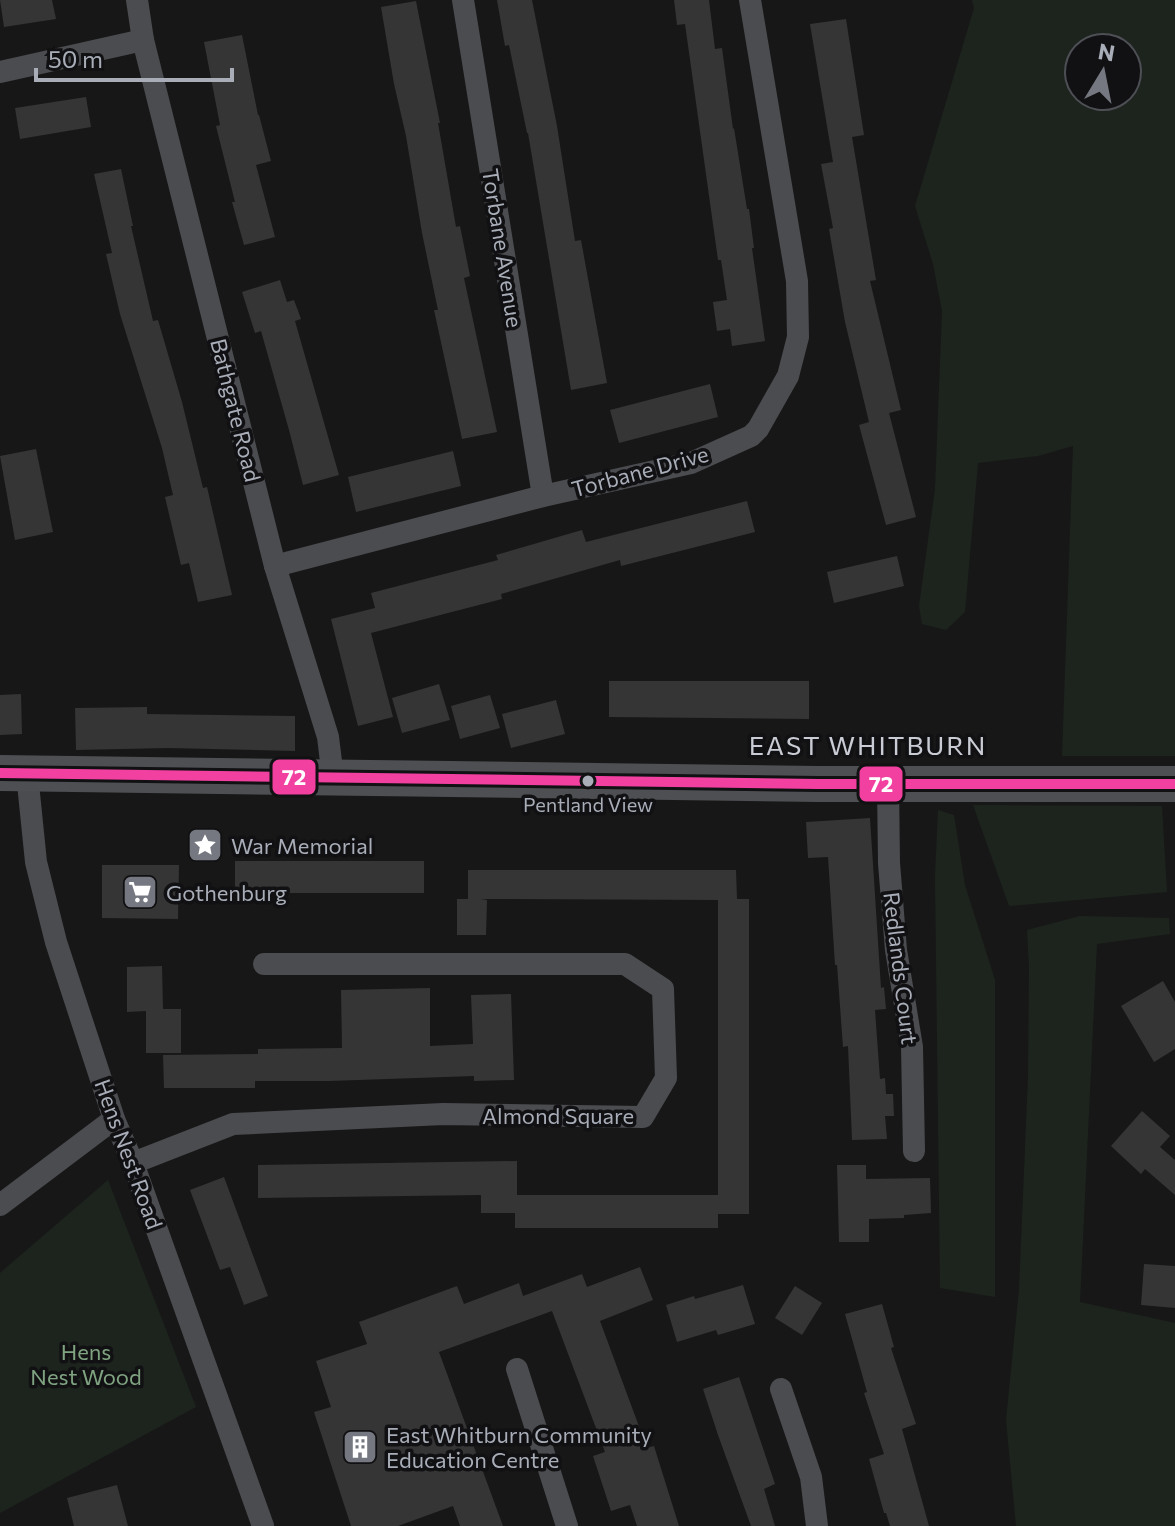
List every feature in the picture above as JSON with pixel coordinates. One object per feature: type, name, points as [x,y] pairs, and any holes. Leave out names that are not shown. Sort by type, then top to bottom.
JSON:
[{"type":"main road","points":[[13,773],[898,784],[1175,784]]},
{"type":"street","points":[[0,72],[143,40],[137,0]]},
{"type":"street","name":"Torbane Avenue","points":[[463,0],[543,496]]},
{"type":"street","name":"Torbane Drive","points":[[275,566],[543,496],[691,463],[751,436],[758,429],[788,376],[798,337],[797,281],[750,0]]},
{"type":"street","name":"Bathgate Road","points":[[143,40],[275,566],[328,737],[333,778]]},
{"type":"street","name":"Hens Nest Road","points":[[13,773],[56,942],[114,1119],[133,1163],[263,1526]]},
{"type":"street","name":"Redlands Court","points":[[898,784],[889,863],[896,950],[912,1047],[914,1151]]},
{"type":"street","name":"Almond Square","points":[[133,1163],[233,1124],[443,1114],[643,1117],[666,1078],[663,989],[625,964],[264,964]]},
{"type":"street","points":[[0,1205],[114,1119]]},
{"type":"street","points":[[517,1369],[567,1526]]},
{"type":"street","points":[[781,1389],[811,1477],[817,1526]]},
{"type":"green space","points":[[972,0],[1175,0],[1175,756],[1062,756],[1073,446],[1038,456],[978,463],[965,612],[946,630],[922,624],[919,606],[935,489],[942,311],[933,264],[915,206],[974,8]]},
{"type":"green space","points":[[973,805],[1162,806],[1167,892],[1009,906]]},
{"type":"green space","points":[[938,810],[954,815],[965,885],[995,980],[995,1297],[940,1288],[935,876]]},
{"type":"green space","points":[[1080,916],[1169,918],[1170,934],[1097,944],[1080,1302],[1175,1323],[1175,1526],[1016,1526],[1006,1420],[1019,1290],[1028,1077],[1027,930]]},
{"type":"green space","name":"Hens Nest Wood","points":[[108,1180],[196,1407],[0,1513],[0,1273]]},
{"type":"building","points":[[0,0],[52,0],[56,19],[4,27]]},
{"type":"building","points":[[497,0],[532,0],[557,126],[575,241],[581,240],[607,383],[571,390],[528,133],[509,45],[505,46]]},
{"type":"building","points":[[674,0],[709,0],[715,49],[722,48],[733,129],[749,209],[765,341],[732,346],[730,329],[717,331],[713,302],[727,300],[721,260],[718,260],[685,24],[677,25]]},
{"type":"building","points":[[416,1],[456,227],[460,226],[470,276],[464,278],[497,432],[462,439],[434,310],[438,310],[381,7]]},
{"type":"building","points":[[846,19],[864,135],[852,137],[876,280],[870,281],[901,410],[889,413],[916,517],[886,525],[859,425],[869,422],[845,322],[821,164],[833,162],[810,24]]},
{"type":"building","points":[[242,35],[271,161],[256,165],[275,237],[244,245],[216,126],[220,125],[204,42]]},
{"type":"building","points":[[86,97],[91,127],[20,139],[15,108]]},
{"type":"building","points":[[121,169],[153,321],[158,320],[203,488],[207,487],[232,595],[198,602],[189,563],[181,565],[165,497],[173,495],[162,448],[120,314],[106,254],[112,253],[94,174]]},
{"type":"building","points":[[280,280],[287,302],[294,300],[301,319],[295,321],[339,475],[303,485],[261,331],[255,333],[242,292]]},
{"type":"building","points":[[710,384],[718,417],[619,443],[610,410]]},
{"type":"building","points":[[36,449],[53,532],[15,540],[0,456]]},
{"type":"building","points":[[453,451],[461,486],[356,512],[348,477]]},
{"type":"building","points":[[747,501],[755,532],[621,566],[620,560],[501,594],[502,599],[371,633],[393,717],[358,726],[331,619],[375,608],[371,593],[498,560],[496,555],[582,530],[586,542]]},
{"type":"building","points":[[897,556],[904,586],[834,603],[827,572]]},
{"type":"building","points":[[609,681],[809,681],[809,719],[609,717]]},
{"type":"building","points":[[439,684],[450,720],[402,733],[392,698]]},
{"type":"building","points":[[21,694],[22,734],[0,735],[0,695]]},
{"type":"building","points":[[490,695],[500,728],[460,739],[451,706]]},
{"type":"building","points":[[556,700],[565,734],[511,748],[502,714]]},
{"type":"building","points":[[147,707],[147,714],[295,716],[295,751],[168,748],[76,750],[75,708]]},
{"type":"building","points":[[870,818],[881,988],[884,987],[886,1009],[875,1010],[880,1079],[885,1078],[886,1094],[893,1094],[894,1116],[885,1116],[887,1139],[852,1140],[848,1046],[843,1047],[828,857],[808,858],[806,822]]},
{"type":"building","points":[[235,861],[424,861],[424,893],[235,893]]},
{"type":"building","name":"Gothenburg","points":[[102,865],[179,865],[178,919],[102,918]]},
{"type":"building","points":[[468,870],[736,870],[737,899],[749,899],[749,1214],[718,1214],[718,900],[481,899],[487,900],[486,935],[457,935],[457,899],[468,899]]},
{"type":"building","points":[[162,966],[163,1009],[181,1009],[181,1053],[146,1053],[146,1011],[127,1012],[127,967]]},
{"type":"building","points":[[1163,981],[1175,1002],[1175,1049],[1154,1062],[1121,1006]]},
{"type":"building","points":[[430,988],[430,1046],[473,1044],[471,995],[511,994],[514,1080],[474,1081],[474,1076],[255,1081],[255,1088],[164,1088],[163,1055],[258,1054],[258,1049],[342,1048],[341,990]]},
{"type":"building","points":[[1142,1111],[1170,1136],[1160,1147],[1175,1160],[1175,1195],[1145,1169],[1141,1174],[1111,1146]]},
{"type":"building","points":[[517,1161],[517,1195],[718,1195],[718,1228],[515,1228],[515,1213],[481,1213],[481,1195],[258,1198],[258,1165]]},
{"type":"building","points":[[837,1165],[866,1165],[866,1179],[930,1178],[931,1213],[869,1219],[869,1242],[839,1242]]},
{"type":"building","points":[[224,1177],[268,1296],[244,1305],[230,1267],[220,1270],[190,1190]]},
{"type":"building","points":[[1144,1264],[1175,1266],[1175,1308],[1141,1305]]},
{"type":"building","points":[[640,1267],[653,1300],[600,1321],[647,1448],[654,1446],[679,1526],[637,1526],[630,1505],[611,1511],[593,1456],[605,1452],[552,1311],[439,1352],[503,1526],[460,1526],[453,1506],[398,1526],[351,1526],[314,1412],[331,1407],[316,1361],[367,1344],[359,1322],[457,1286],[464,1304],[519,1283],[523,1296],[582,1274],[587,1287]]},
{"type":"building","points":[[743,1285],[755,1324],[718,1335],[716,1330],[677,1342],[666,1305]]},
{"type":"building","points":[[795,1286],[822,1303],[802,1335],[775,1318]]},
{"type":"building","points":[[882,1304],[894,1347],[891,1348],[916,1424],[902,1429],[929,1526],[890,1526],[869,1459],[884,1454],[864,1393],[867,1392],[845,1314]]},
{"type":"building","points":[[739,1377],[775,1484],[764,1489],[775,1526],[751,1526],[703,1389]]},
{"type":"building","points":[[117,1485],[128,1526],[74,1526],[67,1498]]},
{"type":"transit line","name":"72","points":[[0,773],[818,784],[1175,784]]},
{"type":"place","name":"Pentland View","points":[[588,781]]},
{"type":"place","name":"War Memorial","points":[[205,845]]},
{"type":"place","name":"Gothenburg","points":[[140,892]]},
{"type":"place","name":"East Whitburn Community Education Centre","points":[[360,1447]]},
{"type":"district","name":"EAST WHITBURN","points":[[868,744]]}]
